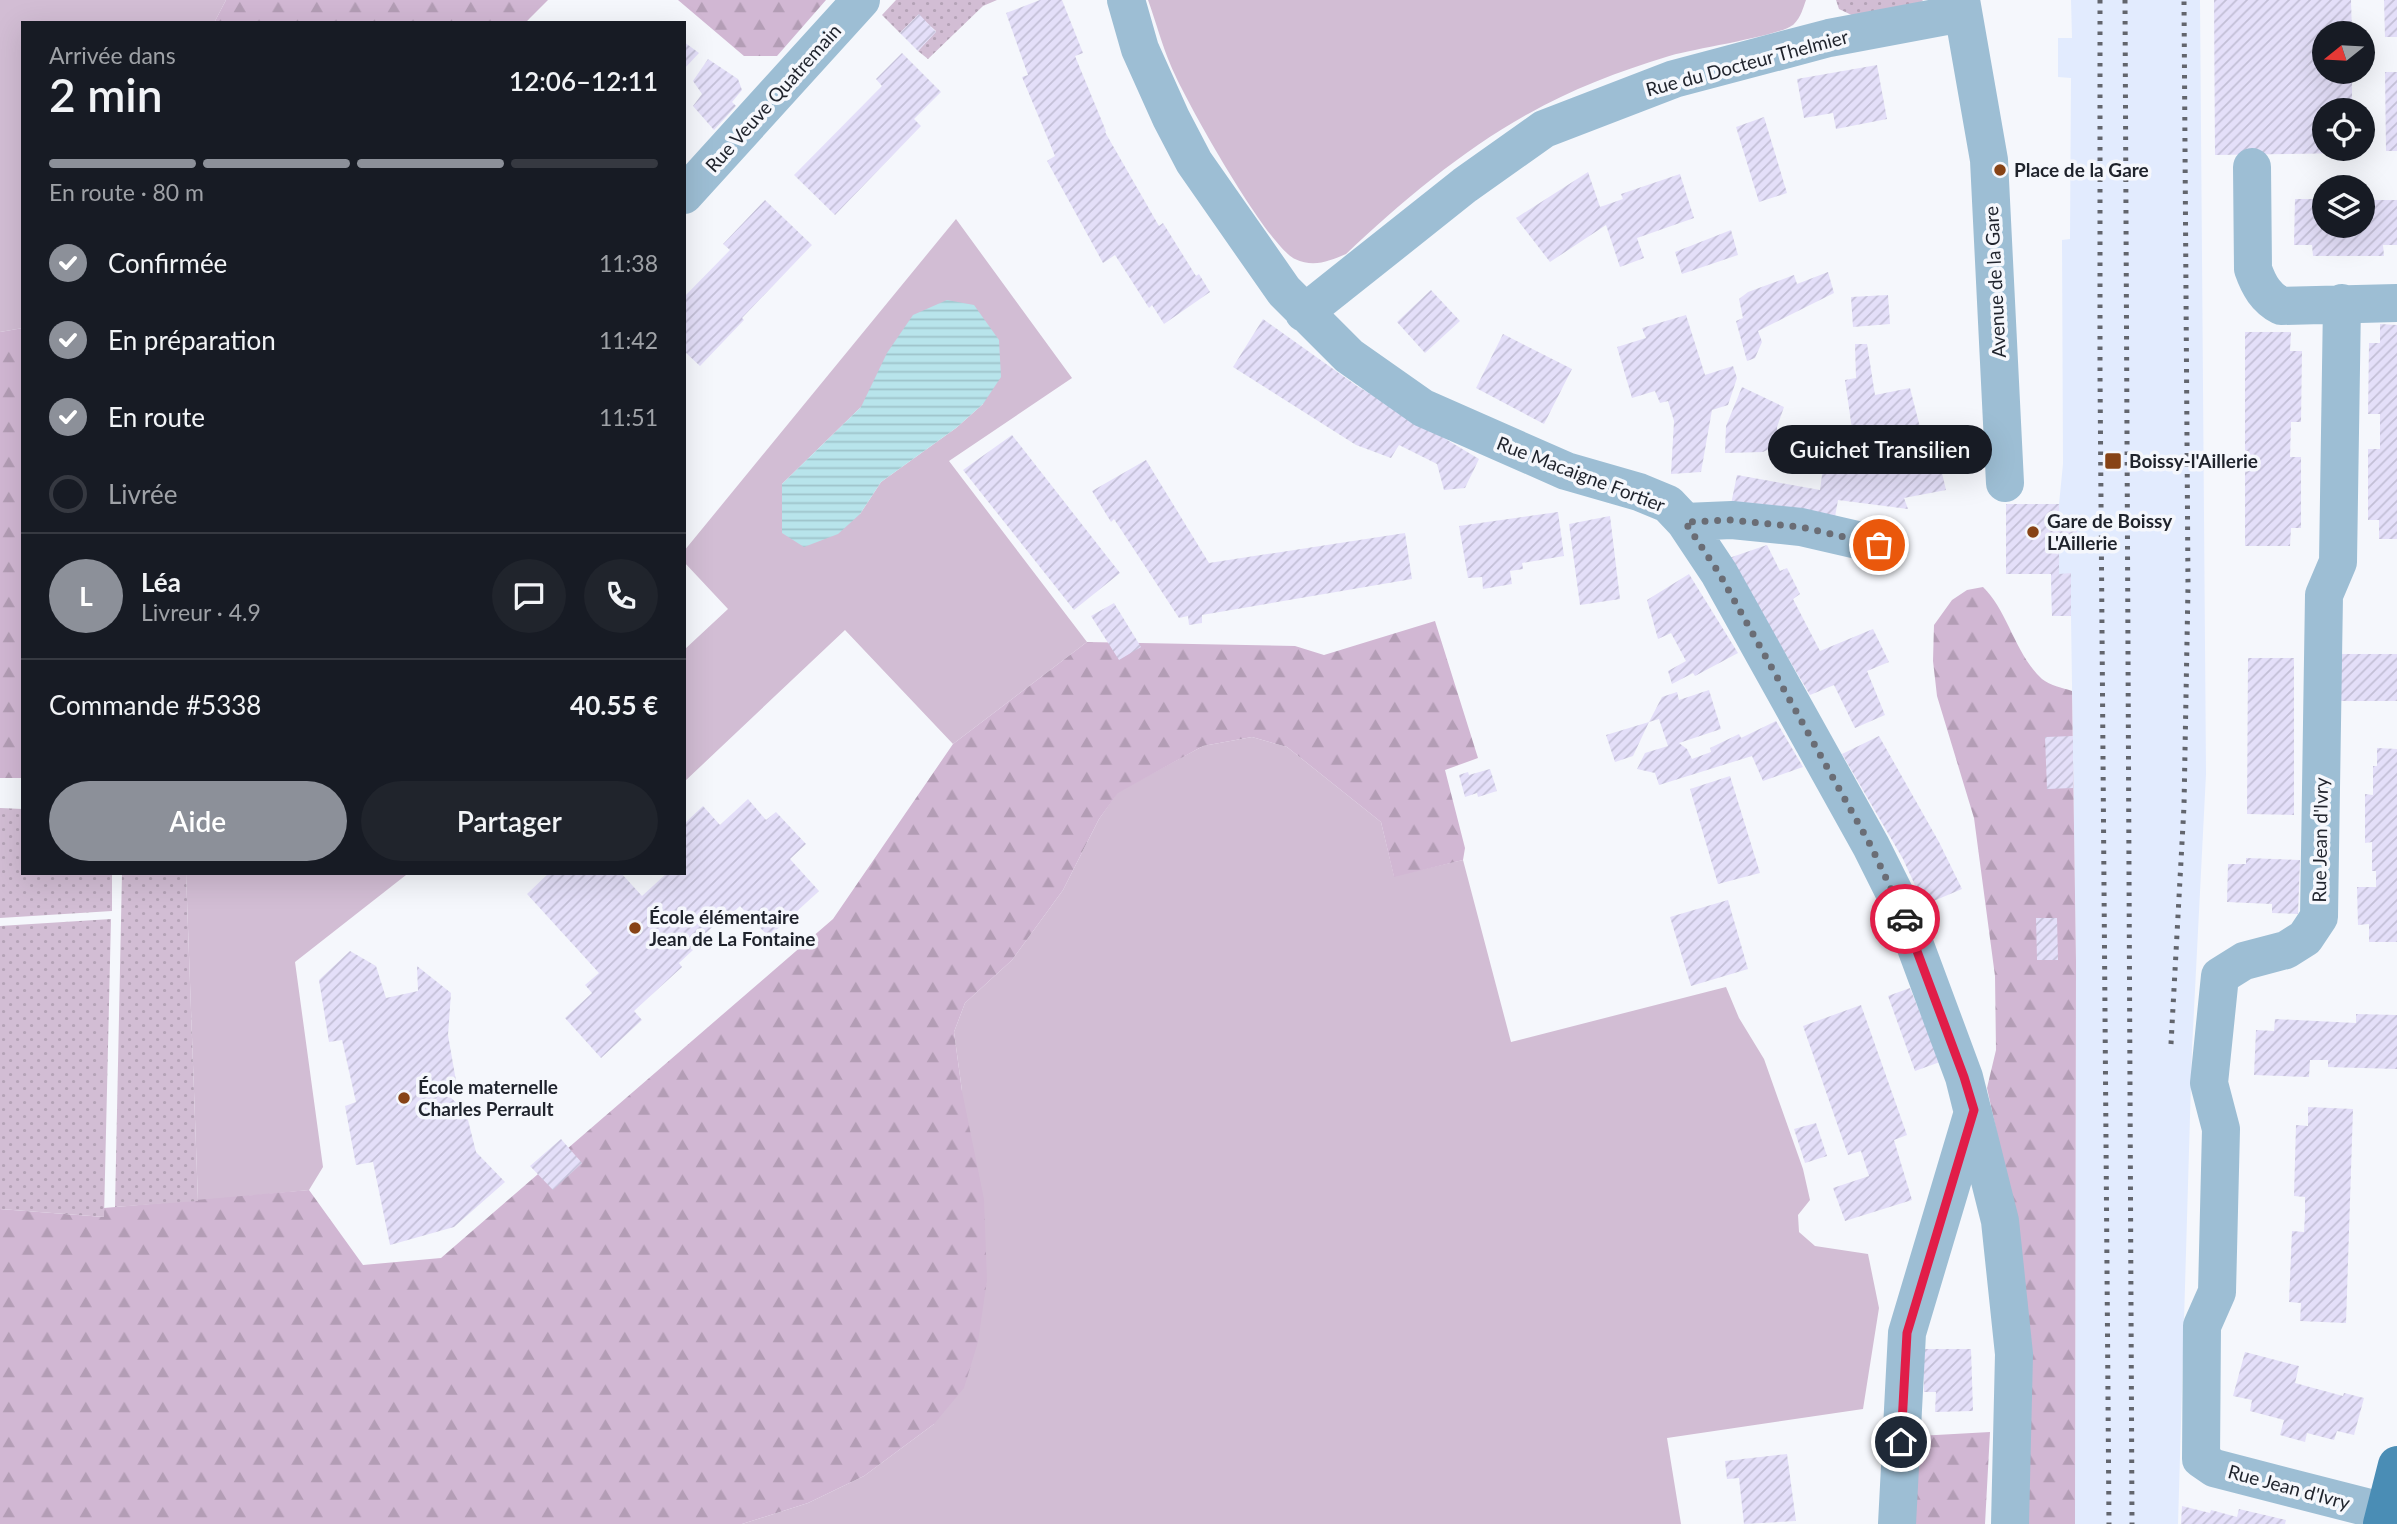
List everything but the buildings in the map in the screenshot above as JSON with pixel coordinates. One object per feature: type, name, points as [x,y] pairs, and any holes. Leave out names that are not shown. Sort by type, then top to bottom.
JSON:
[{"type":"main road","points":[[2383,1518],[2397,1465]]},
{"type":"street","name":"Rue Veuve Quatremain","points":[[686,193],[860,0]]},
{"type":"street","name":"Rue Macaigne Fortier","points":[[1126,0],[1140,48],[1194,162],[1284,291],[1304,313],[1349,356],[1423,408],[1566,471],[1639,492],[1668,504],[1685,522],[1719,573],[1871,846],[1899,902],[1964,1077],[2000,1221],[2014,1354],[2010,1524]]},
{"type":"street","name":"Rue du Docteur Thelmier","points":[[1304,313],[1465,185],[1544,129],[1674,79],[1961,6]]},
{"type":"street","name":"Avenue de la Gare","points":[[1961,6],[1989,160],[2005,483]]},
{"type":"street","points":[[2252,167],[2253,270],[2269,299],[2281,306],[2397,303]]},
{"type":"street","name":"Rue Jean d'Ivry","points":[[2342,303],[2338,562],[2324,595],[2319,917],[2305,938],[2286,950],[2244,961],[2220,976],[2209,1083],[2221,1129],[2217,1292],[2202,1326],[2201,1459],[2214,1468],[2383,1518]]},
{"type":"street","points":[[1685,522],[1731,520],[1801,527],[1879,545]]},
{"type":"street","points":[[1897,1524],[1907,1333],[1974,1110]]},
{"type":"shaded area","points":[[0,0],[226,0],[215,21],[21,21],[21,328],[0,332]]},
{"type":"shaded area","points":[[896,0],[997,0],[983,6],[928,59],[918,51],[936,31],[918,15],[900,33],[882,15]]},
{"type":"shaded area","points":[[1148,0],[1806,0],[1794,24],[1786,29],[1649,62],[1544,105],[1456,161],[1410,197],[1346,254],[1327,261],[1309,263],[1295,259],[1282,248],[1247,201],[1209,139],[1179,84]]},
{"type":"shaded area","points":[[1836,0],[1923,0],[1915,10],[1862,20],[1839,9]]},
{"type":"shaded area","points":[[2071,0],[2200,0],[2206,774],[2192,1049],[2178,1524],[2075,1524],[2076,961],[2071,616],[2052,616],[2051,574],[2007,552],[2006,504],[2059,504],[2063,464],[2062,240],[2070,239],[2071,78],[2058,77],[2058,38],[2072,38]]},
{"type":"shaded area","points":[[956,219],[1072,378],[949,461],[1087,642],[953,744],[845,630],[686,780],[686,648],[728,609],[686,564],[686,549]],"holes":[[[983,404],[956,428],[881,482],[860,514],[782,484],[861,407]]]},
{"type":"shaded area","points":[[947,300],[974,305],[999,340],[1001,377],[983,404],[956,428],[881,482],[860,514],[838,534],[804,547],[782,533],[782,484],[861,407],[887,353],[913,315]]},
{"type":"shaded area","points":[[1252,737],[1287,747],[1381,822],[1394,876],[1463,860],[1511,1042],[1726,987],[1739,1018],[1764,1059],[1803,1169],[1810,1200],[1798,1215],[1799,1232],[1815,1246],[1868,1254],[1879,1308],[1863,1409],[1667,1438],[1681,1524],[742,1524],[808,1503],[864,1476],[934,1424],[962,1091],[954,1032],[965,1003],[1012,960],[1063,890],[1099,819],[1118,792],[1203,746]]},
{"type":"shaded area","points":[[0,808],[21,809],[21,875],[112,875],[112,911],[0,918]]},
{"type":"shaded area","points":[[122,875],[186,875],[198,1201],[115,1207]]},
{"type":"shaded area","points":[[186,875],[406,875],[295,962],[323,1167],[309,1190],[198,1201]]},
{"type":"shaded area","points":[[111,919],[104,1217],[0,1209],[0,926]]},
{"type":"green space","points":[[226,0],[548,0],[527,21],[215,21]]},
{"type":"green space","points":[[678,0],[826,0],[777,56],[744,56]]},
{"type":"green space","points":[[21,328],[21,778],[0,778],[0,332]]},
{"type":"green space","points":[[1983,587],[1999,608],[2033,669],[2045,681],[2072,691],[2076,961],[2075,1524],[2024,1524],[2012,1202],[1987,1088],[1996,1050],[1995,976],[1974,818],[1937,696],[1933,661],[1934,625],[1952,600],[1967,590]]},
{"type":"green space","points":[[1435,621],[1478,758],[1445,770],[1465,848],[1463,860],[1394,877],[1381,822],[1287,747],[1252,737],[1203,746],[1118,793],[1099,819],[1063,890],[1012,960],[965,1003],[954,1032],[962,1091],[984,1199],[987,1280],[978,1342],[964,1388],[934,1424],[864,1476],[808,1503],[742,1524],[0,1524],[0,1209],[104,1217],[104,1208],[309,1190],[363,1265],[441,1258],[833,919],[953,744],[1087,642],[1295,646],[1324,655]]},
{"type":"green space","points":[[1990,1432],[1985,1524],[1912,1524],[1918,1436]]},
{"type":"railway","points":[[2100,0],[2100,373],[2109,1524]]},
{"type":"railway","points":[[2125,0],[2132,1524]]},
{"type":"railway","points":[[2171,1044],[2184,806],[2188,586],[2184,0]]},
{"type":"way so far","points":[[1879,545],[1801,527],[1731,520],[1685,522],[1719,573],[1871,846],[1905,919]]},
{"type":"place","name":"Place de la Gare","points":[[2000,170]]},
{"type":"place","name":"Boissy-l'Aillerie","points":[[2113,461]]},
{"type":"place","name":"Gare de Boissy L'Aillerie","points":[[2033,532]]},
{"type":"place","name":"Guichet Transilien","points":[[1879,545]]},
{"type":"place","name":"École élémentaire Jean de La Fontaine","points":[[635,928]]},
{"type":"place","name":"École maternelle Charles Perrault","points":[[404,1098]]},
{"type":"route","points":[[1901,1442],[1907,1333],[1974,1110],[1905,919]]}]
